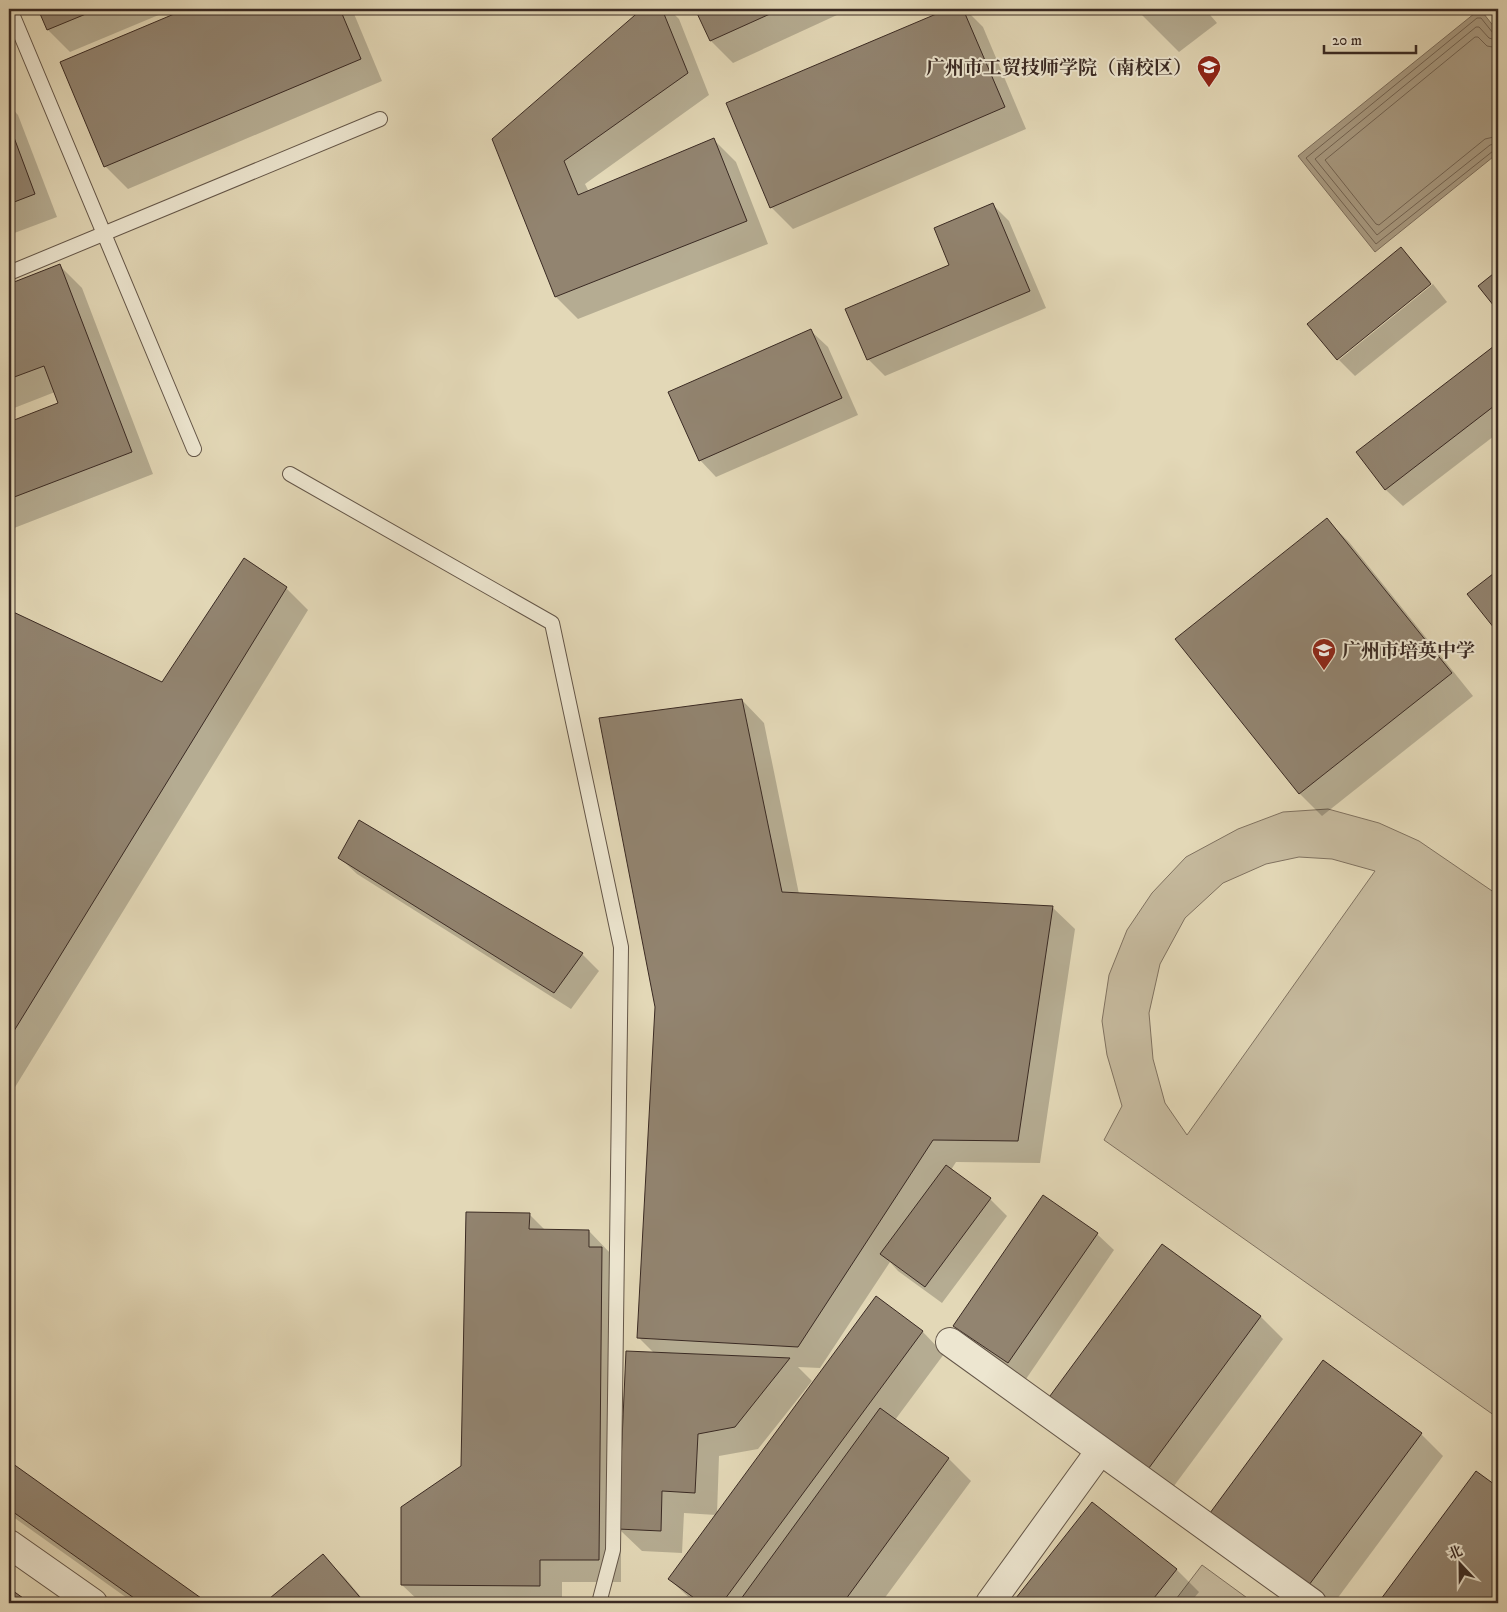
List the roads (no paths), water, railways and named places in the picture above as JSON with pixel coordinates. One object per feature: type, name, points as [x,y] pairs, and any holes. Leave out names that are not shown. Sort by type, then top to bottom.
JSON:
[{"type":"street","points":[[950,1342],[1312,1603]]},
{"type":"street","points":[[990,1603],[1100,1451]]},
{"type":"street","points":[[9,1544],[93,1603]]},
{"type":"lane","points":[[10,9],[194,449]]},
{"type":"lane","points":[[9,273],[380,119]]},
{"type":"lane","points":[[290,474],[552,623],[621,947],[613,1550],[599,1603]]},
{"type":"water","points":[[1480,9],[1498,32],[1498,153],[1375,252],[1298,156]]},
{"type":"place","name":"广州市工贸技师学院（南校区）","points":[[1209,88]]},
{"type":"place","name":"广州市培英中学","points":[[1324,671]]}]
